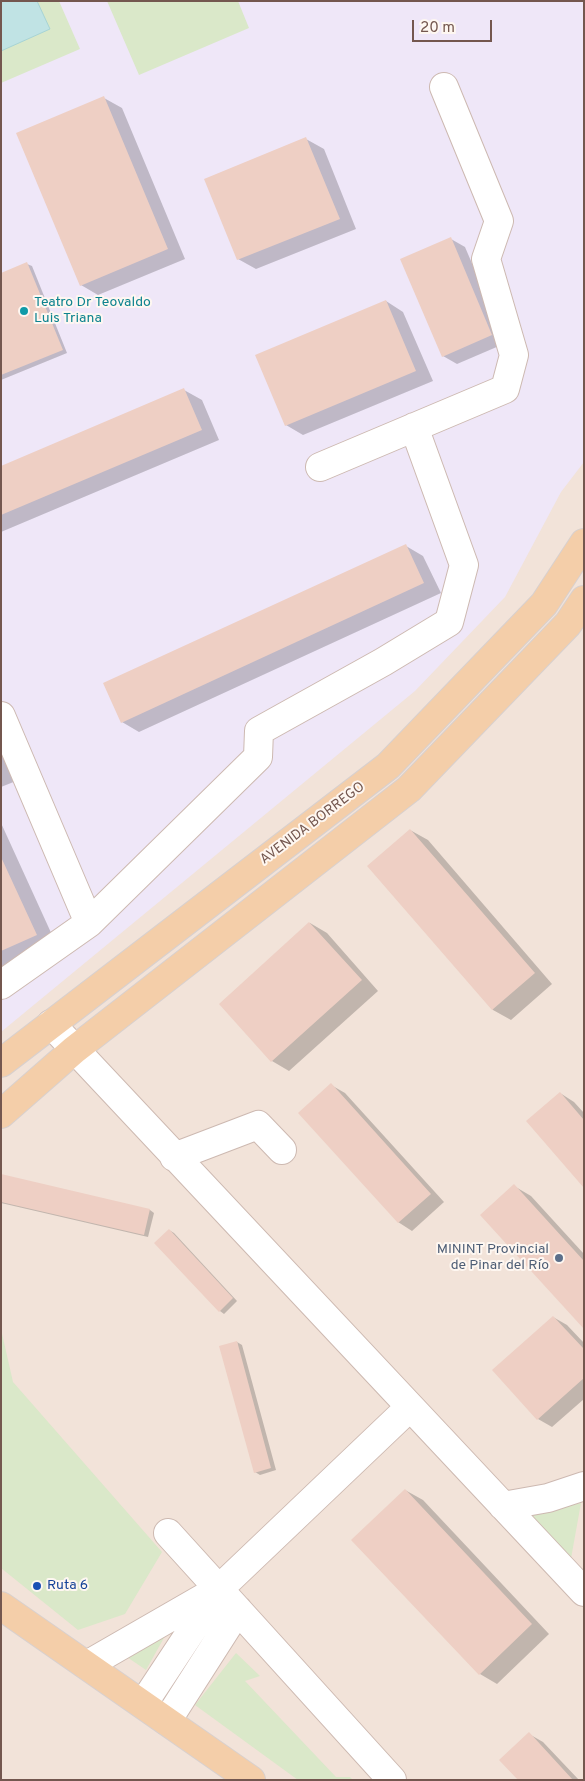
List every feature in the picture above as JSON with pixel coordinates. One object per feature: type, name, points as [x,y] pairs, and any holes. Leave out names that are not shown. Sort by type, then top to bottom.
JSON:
[{"type":"main road","name":"AVENIDA BORREGO","points":[[1,1063],[388,766],[544,604],[584,542]]},
{"type":"main road","points":[[1,1114],[74,1050],[409,789],[568,624],[584,600]]},
{"type":"main road","points":[[1,1606],[251,1780]]},
{"type":"lane","points":[[320,467],[504,389],[514,355],[486,259],[499,221],[444,87]]},
{"type":"lane","points":[[1,985],[89,923],[258,757],[259,731],[383,662],[449,622],[464,565],[414,427]]},
{"type":"lane","points":[[1,716],[89,923]]},
{"type":"lane","points":[[50,1024],[584,1592]]},
{"type":"lane","points":[[174,1157],[258,1125],[282,1150]]},
{"type":"lane","points":[[79,1660],[213,1583],[410,1407]]},
{"type":"lane","points":[[503,1506],[548,1498],[584,1486]]},
{"type":"lane","points":[[168,1532],[392,1780]]},
{"type":"lane","points":[[143,1704],[213,1583]]},
{"type":"lane","points":[[167,1721],[238,1610]]},
{"type":"shaded area","points":[[1,1],[584,1],[584,1780],[1,1780]]},
{"type":"shaded area","points":[[1,1],[584,1],[584,462],[561,492],[505,597],[415,691],[1,1032]]},
{"type":"green space","points":[[1,1],[59,1],[80,49],[1,83]]},
{"type":"green space","points":[[107,1],[238,1],[249,28],[139,75]]},
{"type":"green space","points":[[1,1329],[13,1382],[162,1552],[125,1614],[78,1630],[1,1568]]},
{"type":"green space","points":[[581,1503],[570,1564],[528,1515]]},
{"type":"green space","points":[[165,1636],[146,1670],[124,1655]]},
{"type":"green space","points":[[236,1653],[260,1676],[245,1681],[336,1777],[350,1777],[353,1780],[298,1780],[195,1705]]},
{"type":"water","points":[[1,1],[37,1],[50,29],[1,51]]},
{"type":"building","points":[[104,96],[168,249],[80,286],[16,133]]},
{"type":"building","points":[[306,137],[340,219],[237,260],[204,179]]},
{"type":"building","points":[[451,237],[492,335],[442,357],[400,259]]},
{"type":"building","name":"Teatro Dr Teovaldo Luis Triana","points":[[27,262],[63,350],[1,375],[1,273]]},
{"type":"building","points":[[386,300],[416,371],[285,426],[255,355]]},
{"type":"building","points":[[184,388],[202,430],[1,515],[1,466]]},
{"type":"building","points":[[406,544],[424,583],[121,723],[103,683]]},
{"type":"building","points":[[410,829],[535,973],[492,1010],[367,866]]},
{"type":"building","points":[[1,857],[37,935],[1,951]]},
{"type":"building","points":[[309,922],[362,980],[271,1062],[219,1004]]},
{"type":"building","points":[[331,1083],[431,1194],[398,1223],[298,1113]]},
{"type":"building","points":[[560,1092],[584,1120],[584,1188],[526,1121]]},
{"type":"building","points":[[1,1174],[150,1209],[144,1235],[1,1202]]},
{"type":"building","points":[[514,1184],[584,1261],[584,1329],[480,1215]]},
{"type":"building","points":[[169,1229],[233,1298],[219,1312],[154,1243]]},
{"type":"building","points":[[553,1316],[584,1349],[584,1378],[537,1420],[492,1370]]},
{"type":"building","points":[[237,1341],[271,1468],[254,1473],[219,1346]]},
{"type":"building","points":[[405,1489],[532,1624],[479,1675],[351,1540]]},
{"type":"building","points":[[529,1732],[573,1780],[518,1780],[499,1760]]},
{"type":"place","name":"Teatro Dr Teovaldo Luis Triana","points":[[24,311]]},
{"type":"place","name":"MININT Provincial de Pinar del Río","points":[[559,1258]]},
{"type":"place","name":"Ruta 6","points":[[37,1586]]}]
